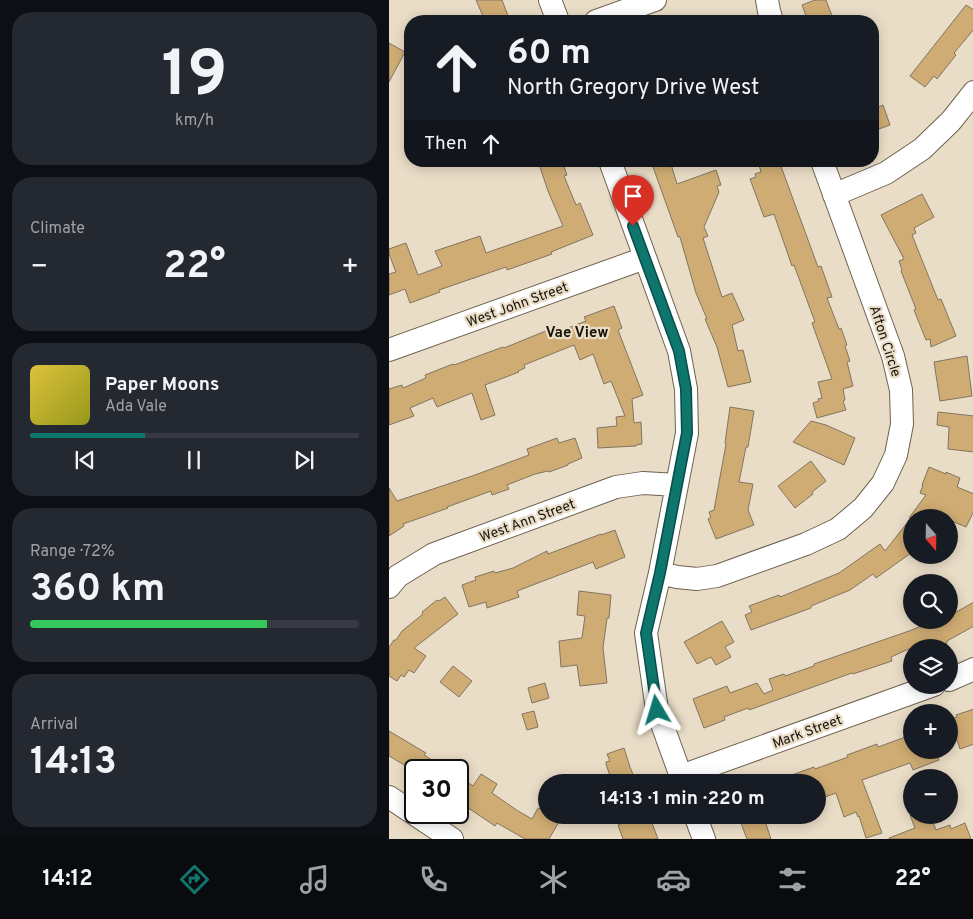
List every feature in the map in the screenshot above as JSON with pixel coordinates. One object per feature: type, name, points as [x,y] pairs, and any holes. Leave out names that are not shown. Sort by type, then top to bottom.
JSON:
[{"type":"street","points":[[551,0],[556,15]]},
{"type":"street","points":[[613,15],[655,0]]},
{"type":"street","points":[[767,0],[770,15]]},
{"type":"street","points":[[834,195],[886,173],[922,149],[951,121],[973,92]]},
{"type":"street","points":[[612,167],[679,351],[686,389],[687,433],[660,573],[646,633],[657,710],[680,774]]},
{"type":"street","name":"Afton Circle","points":[[660,573],[697,579],[717,576],[806,544],[838,529],[863,508],[883,483],[896,455],[902,424],[901,390],[893,356],[824,167]]},
{"type":"street","name":"West John Street","points":[[389,350],[645,258]]},
{"type":"street","name":"West Ann Street","points":[[389,587],[398,576],[435,554],[617,487],[643,483],[677,485]]},
{"type":"street","points":[[958,676],[973,669]]},
{"type":"street","name":"Mark Street","points":[[698,774],[910,694]]},
{"type":"street","points":[[389,798],[452,839]]},
{"type":"street","points":[[698,824],[704,839]]},
{"type":"building","points":[[476,0],[502,0],[508,15],[482,15]]},
{"type":"building","points":[[815,0],[826,0],[832,15],[806,15],[802,5]]},
{"type":"building","points":[[966,5],[974,10],[974,29],[954,53],[956,55],[937,79],[934,76],[925,87],[910,76]]},
{"type":"building","points":[[389,43],[404,51],[404,54],[389,82]]},
{"type":"building","points":[[883,105],[890,125],[879,129],[879,107]]},
{"type":"building","points":[[540,167],[564,167],[567,175],[564,176],[576,205],[580,203],[593,235],[551,252],[552,254],[507,270],[506,267],[439,290],[440,292],[410,303],[405,289],[389,295],[389,274],[396,272],[389,249],[406,243],[418,275],[442,266],[435,251],[480,236],[486,253],[563,226]]},
{"type":"building","points":[[653,167],[672,167],[677,184],[716,170],[721,185],[717,186],[719,192],[704,227],[708,236],[703,238],[722,297],[732,293],[744,320],[732,325],[738,351],[743,350],[751,382],[728,387],[717,347],[705,319],[707,319],[696,293],[680,237],[678,237]]},
{"type":"building","points":[[760,167],[781,167],[818,267],[821,266],[832,297],[827,298],[839,329],[841,328],[850,361],[847,362],[853,386],[843,389],[845,400],[843,401],[846,410],[817,418],[813,403],[822,398],[818,382],[832,379],[812,323],[815,322],[794,265],[792,266],[774,214],[764,217],[750,179],[756,177],[755,174],[761,172]]},
{"type":"building","points":[[922,194],[934,217],[914,228],[916,233],[912,235],[938,300],[941,299],[956,336],[931,347],[930,339],[926,340],[914,310],[916,309],[901,271],[899,261],[904,259],[881,215]]},
{"type":"building","points":[[614,306],[622,328],[618,330],[643,395],[632,399],[634,423],[641,422],[642,444],[598,448],[597,428],[617,426],[616,417],[625,416],[611,381],[604,384],[593,354],[580,360],[574,345],[524,365],[525,368],[519,372],[485,385],[495,415],[481,420],[472,393],[437,407],[433,398],[410,408],[414,416],[389,425],[389,389],[402,385],[403,388],[426,378],[425,375],[504,348],[553,328],[555,333],[586,321],[584,317]]},
{"type":"building","points":[[967,356],[972,396],[940,401],[934,362]]},
{"type":"building","points":[[730,407],[754,411],[748,447],[746,447],[739,482],[753,484],[748,510],[754,525],[716,539],[708,519],[711,517],[709,512],[714,510],[726,444]]},
{"type":"building","points":[[938,412],[974,416],[974,452],[948,449],[949,427],[937,425]]},
{"type":"building","points":[[811,421],[826,425],[855,438],[844,465],[793,442]]},
{"type":"building","points":[[557,438],[559,443],[575,438],[582,458],[549,472],[535,474],[507,485],[509,489],[492,495],[491,491],[403,524],[404,526],[389,536],[389,488],[397,501],[529,455],[527,449]]},
{"type":"building","points":[[811,461],[826,481],[795,508],[778,486]]},
{"type":"building","points":[[929,467],[960,478],[957,487],[974,494],[974,511],[966,527],[958,524],[958,509],[916,509],[926,495],[920,493]]},
{"type":"building","points":[[903,528],[903,559],[876,578],[873,574],[850,590],[811,606],[811,608],[751,630],[745,615],[752,612],[749,606],[779,595],[780,597],[839,573],[880,544],[885,551]]},
{"type":"building","points":[[615,530],[625,557],[596,569],[593,562],[517,591],[519,597],[487,608],[486,602],[469,607],[462,585],[476,580],[475,577],[513,568],[547,551],[548,554]]},
{"type":"building","points":[[579,591],[611,595],[603,648],[607,683],[580,686],[577,665],[561,667],[559,641],[582,638],[585,616],[577,615]]},
{"type":"building","points":[[445,597],[458,614],[414,648],[426,656],[414,673],[409,670],[404,677],[401,675],[397,681],[389,676],[389,647],[402,631],[423,614],[422,612],[437,600],[439,601]]},
{"type":"building","points":[[974,602],[974,626],[951,639],[903,639],[903,652],[891,657],[892,661],[852,673],[749,710],[748,708],[724,717],[725,720],[704,728],[693,699],[727,686],[730,693],[757,683],[764,694],[773,690],[769,679],[784,674],[785,676],[814,666],[814,664],[914,629],[958,629],[958,611]]},
{"type":"building","points":[[722,621],[734,642],[725,647],[731,657],[716,665],[711,657],[697,664],[684,642]]},
{"type":"building","points":[[453,666],[472,681],[459,697],[440,682]]},
{"type":"building","points":[[545,683],[549,698],[532,703],[528,688]]},
{"type":"building","points":[[974,709],[974,744],[960,749],[958,743],[958,714]]},
{"type":"building","points":[[534,711],[538,727],[527,730],[522,714]]},
{"type":"building","points":[[389,731],[426,753],[424,755],[430,759],[404,759],[404,765],[389,756]]},
{"type":"building","points":[[903,738],[903,759],[939,760],[916,769],[913,769],[910,763],[862,780],[882,833],[866,838],[856,812],[844,817],[836,793],[826,797],[826,774],[794,774],[848,757],[847,755],[877,744],[878,747]]},
{"type":"building","points":[[624,748],[633,774],[609,774],[606,762],[610,761],[607,754]]},
{"type":"building","points":[[481,774],[497,784],[492,793],[518,811],[532,819],[538,808],[538,824],[558,824],[549,839],[525,839],[497,823],[495,826],[469,808],[469,783],[473,786]]},
{"type":"building","points":[[965,823],[971,839],[889,839],[915,828],[913,824],[934,824],[936,830],[950,825],[951,829]]},
{"type":"building","points":[[652,824],[658,839],[623,839],[618,825]]},
{"type":"building","points":[[741,824],[766,824],[771,839],[747,839]]},
{"type":"district","name":"Vae View","points":[[577,332]]},
{"type":"route","points":[[633,226],[679,351],[686,389],[687,433],[660,573],[646,633],[657,710]]}]
